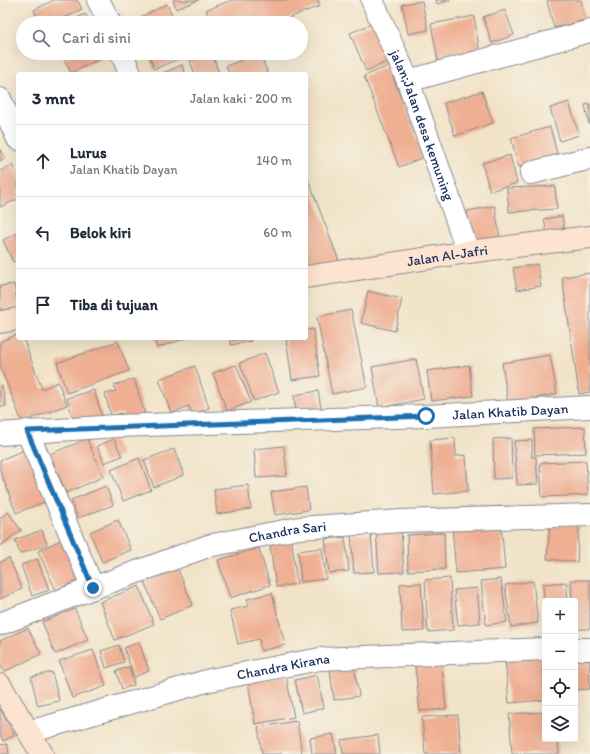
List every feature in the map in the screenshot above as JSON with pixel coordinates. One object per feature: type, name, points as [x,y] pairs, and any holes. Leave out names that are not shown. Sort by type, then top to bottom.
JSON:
[{"type":"street","points":[[98,0],[106,16]]},
{"type":"street","name":"jalan;Jalan desa kemuning","points":[[372,0],[408,81],[468,252]]},
{"type":"street","points":[[408,81],[590,31]]},
{"type":"street","points":[[125,60],[129,72]]},
{"type":"street","points":[[0,99],[16,135]]},
{"type":"street","points":[[531,173],[590,158]]},
{"type":"street","name":"Jalan Al-Jafri","points":[[308,277],[468,252],[590,238]]},
{"type":"street","points":[[0,322],[16,319]]},
{"type":"street","name":"Jalan Khatib Dayan","points":[[0,434],[27,431],[590,407]]},
{"type":"street","points":[[27,431],[93,588]]},
{"type":"street","name":"Chandra Sari","points":[[0,624],[208,546],[299,528],[401,521],[590,515]]},
{"type":"street","points":[[578,649],[590,649]]},
{"type":"street","name":"Chandra Kirana","points":[[29,732],[210,680],[320,659],[542,650]]},
{"type":"street","points":[[0,685],[42,754]]},
{"type":"building","points":[[54,0],[77,0],[82,9],[68,16],[37,16],[34,10]]},
{"type":"building","points":[[173,0],[199,0],[176,9]]},
{"type":"building","points":[[232,0],[318,0],[320,6],[294,16],[208,16],[206,10]]},
{"type":"building","points":[[436,0],[450,0],[437,4]]},
{"type":"building","points":[[581,0],[586,20],[554,28],[547,1]]},
{"type":"building","points":[[422,1],[428,30],[408,34],[402,4]]},
{"type":"building","points":[[167,4],[173,16],[143,16]]},
{"type":"building","points":[[505,10],[514,35],[492,43],[483,17]]},
{"type":"building","points":[[474,16],[480,54],[438,61],[431,24]]},
{"type":"building","points":[[374,23],[389,61],[366,71],[350,33]]},
{"type":"building","points":[[64,60],[98,60],[73,72],[70,72]]},
{"type":"building","points":[[151,60],[176,60],[154,69]]},
{"type":"building","points":[[214,60],[218,72],[194,72],[190,61]]},
{"type":"building","points":[[242,60],[263,60],[267,72],[228,72],[226,66]]},
{"type":"building","points":[[182,65],[184,72],[166,72]]},
{"type":"building","points":[[389,66],[424,157],[399,167],[364,76]]},
{"type":"building","points":[[482,91],[493,123],[455,136],[444,103]]},
{"type":"building","points":[[569,102],[579,135],[560,141],[550,108]]},
{"type":"building","points":[[590,104],[590,124],[589,124],[585,105]]},
{"type":"building","points":[[550,127],[558,157],[519,167],[511,138]]},
{"type":"building","points":[[0,149],[5,158],[0,161]]},
{"type":"building","points":[[510,155],[517,183],[490,191],[482,163]]},
{"type":"building","points":[[12,165],[16,173],[16,200],[0,207],[0,171]]},
{"type":"building","points":[[308,179],[339,261],[308,272]]},
{"type":"building","points":[[555,186],[557,209],[509,212],[507,188]]},
{"type":"building","points":[[495,206],[500,239],[472,244],[467,211]]},
{"type":"building","points":[[562,216],[565,232],[547,234],[544,219]]},
{"type":"building","points":[[16,234],[16,261],[13,262],[3,240]]},
{"type":"building","points":[[537,264],[541,286],[517,290],[513,268]]},
{"type":"building","points":[[590,273],[590,392],[579,394],[562,277]]},
{"type":"building","points":[[14,284],[16,308],[0,310],[0,286]]},
{"type":"building","points":[[368,291],[402,299],[395,331],[361,323]]},
{"type":"building","points":[[351,310],[367,387],[332,394],[317,317]]},
{"type":"building","points":[[313,329],[320,376],[292,380],[286,340],[308,340],[308,330]]},
{"type":"building","points":[[16,335],[16,340],[24,340],[42,389],[58,382],[67,405],[22,422],[0,366],[0,342]]},
{"type":"building","points":[[155,340],[181,340],[157,348]]},
{"type":"building","points":[[230,340],[251,340],[251,341],[231,345]]},
{"type":"building","points":[[118,341],[129,371],[67,393],[57,363]]},
{"type":"building","points":[[265,353],[279,392],[254,401],[240,363]]},
{"type":"building","points":[[550,355],[557,394],[508,403],[502,363]]},
{"type":"building","points":[[416,359],[424,399],[379,408],[372,367]]},
{"type":"building","points":[[236,365],[251,402],[227,411],[213,373]]},
{"type":"building","points":[[469,365],[473,396],[431,401],[427,371]]},
{"type":"building","points":[[195,366],[209,408],[192,415],[189,406],[171,413],[159,379]]},
{"type":"building","points":[[134,379],[145,414],[124,420],[122,413],[111,416],[105,394],[116,391],[114,385]]},
{"type":"building","points":[[2,385],[6,406],[0,407],[0,386]]},
{"type":"building","points":[[94,390],[103,419],[76,428],[67,398]]},
{"type":"building","points":[[318,391],[321,408],[296,412],[294,395]]},
{"type":"building","points":[[585,427],[586,453],[535,455],[534,429]]},
{"type":"building","points":[[455,438],[456,456],[466,455],[468,491],[434,494],[430,440]]},
{"type":"building","points":[[511,438],[512,478],[494,479],[493,439]]},
{"type":"building","points":[[87,439],[103,477],[66,493],[50,454]]},
{"type":"building","points":[[114,439],[122,456],[104,463],[97,446]]},
{"type":"building","points":[[532,440],[532,457],[536,457],[538,484],[517,485],[514,441]]},
{"type":"building","points":[[284,446],[287,476],[256,478],[254,449]]},
{"type":"building","points":[[27,449],[47,501],[16,513],[0,470],[0,460]]},
{"type":"building","points":[[174,449],[184,475],[154,487],[144,460]]},
{"type":"building","points":[[139,458],[151,490],[123,501],[111,470]]},
{"type":"building","points":[[586,461],[588,495],[542,497],[540,463]]},
{"type":"building","points":[[248,485],[251,509],[217,514],[214,489]]},
{"type":"building","points":[[106,486],[113,505],[78,518],[71,500]]},
{"type":"building","points":[[306,487],[309,510],[275,515],[271,492]]},
{"type":"building","points":[[8,512],[21,530],[0,546],[0,518]]},
{"type":"building","points":[[118,520],[131,550],[102,562],[90,532]]},
{"type":"building","points":[[501,523],[505,569],[456,573],[452,527]]},
{"type":"building","points":[[550,524],[579,526],[577,562],[547,559]]},
{"type":"building","points":[[401,529],[404,572],[379,573],[376,530]]},
{"type":"building","points":[[42,530],[47,544],[20,554],[15,540]]},
{"type":"building","points":[[444,533],[445,569],[408,571],[407,535]]},
{"type":"building","points":[[371,534],[374,572],[354,573],[351,535]]},
{"type":"building","points":[[291,536],[297,584],[276,587],[269,539]]},
{"type":"building","points":[[345,537],[349,571],[329,573],[325,539]]},
{"type":"building","points":[[65,538],[83,578],[56,590],[38,551]]},
{"type":"building","points":[[259,548],[270,585],[230,598],[218,560]]},
{"type":"building","points":[[322,548],[326,579],[301,582],[298,551]]},
{"type":"building","points":[[9,558],[22,589],[0,599],[0,562]]},
{"type":"building","points":[[37,559],[49,590],[32,596],[21,565]]},
{"type":"building","points":[[176,565],[193,605],[160,619],[143,579]]},
{"type":"building","points":[[450,578],[453,630],[428,632],[425,580]]},
{"type":"building","points":[[501,579],[507,622],[486,625],[481,581]]},
{"type":"building","points":[[571,580],[590,580],[590,629],[578,629],[578,598],[572,598]]},
{"type":"building","points":[[533,581],[538,623],[511,627],[505,585]]},
{"type":"building","points":[[566,582],[568,598],[544,598],[543,584]]},
{"type":"building","points":[[421,583],[424,631],[402,632],[400,584]]},
{"type":"building","points":[[139,586],[154,624],[115,640],[100,602]]},
{"type":"building","points":[[477,588],[480,623],[458,625],[454,590]]},
{"type":"building","points":[[272,593],[285,645],[261,651],[259,639],[238,644],[230,610],[249,606],[247,599]]},
{"type":"building","points":[[75,609],[88,640],[55,654],[42,622]]},
{"type":"building","points":[[28,628],[41,654],[4,672],[0,663],[0,641]]},
{"type":"building","points":[[139,642],[149,671],[134,677],[124,648]]},
{"type":"building","points":[[119,645],[124,662],[106,668],[101,651]]},
{"type":"building","points":[[93,650],[106,686],[72,698],[59,661]]},
{"type":"building","points":[[589,653],[590,689],[578,690],[578,654]]},
{"type":"building","points":[[441,655],[446,709],[420,711],[414,657]]},
{"type":"building","points":[[542,655],[542,700],[509,703],[505,659]]},
{"type":"building","points":[[354,666],[359,696],[334,700],[330,670]]},
{"type":"building","points":[[129,667],[134,685],[122,689],[116,671]]},
{"type":"building","points":[[52,672],[59,701],[38,706],[31,677]]},
{"type":"building","points":[[286,675],[294,717],[255,724],[248,682]]},
{"type":"building","points":[[317,675],[324,708],[302,713],[295,680]]},
{"type":"building","points":[[0,708],[14,735],[3,741],[0,734]]},
{"type":"building","points":[[542,712],[542,742],[558,742],[559,754],[512,754],[509,714]]},
{"type":"building","points":[[458,715],[461,754],[425,754],[422,717]]},
{"type":"building","points":[[297,721],[302,754],[262,754],[258,727]]},
{"type":"building","points":[[333,734],[337,754],[312,754],[310,738]]},
{"type":"building","points":[[378,735],[380,754],[343,754],[341,740]]},
{"type":"building","points":[[7,744],[9,754],[0,754],[0,745]]},
{"type":"route","points":[[93,588],[27,431],[116,426],[426,416]]}]
